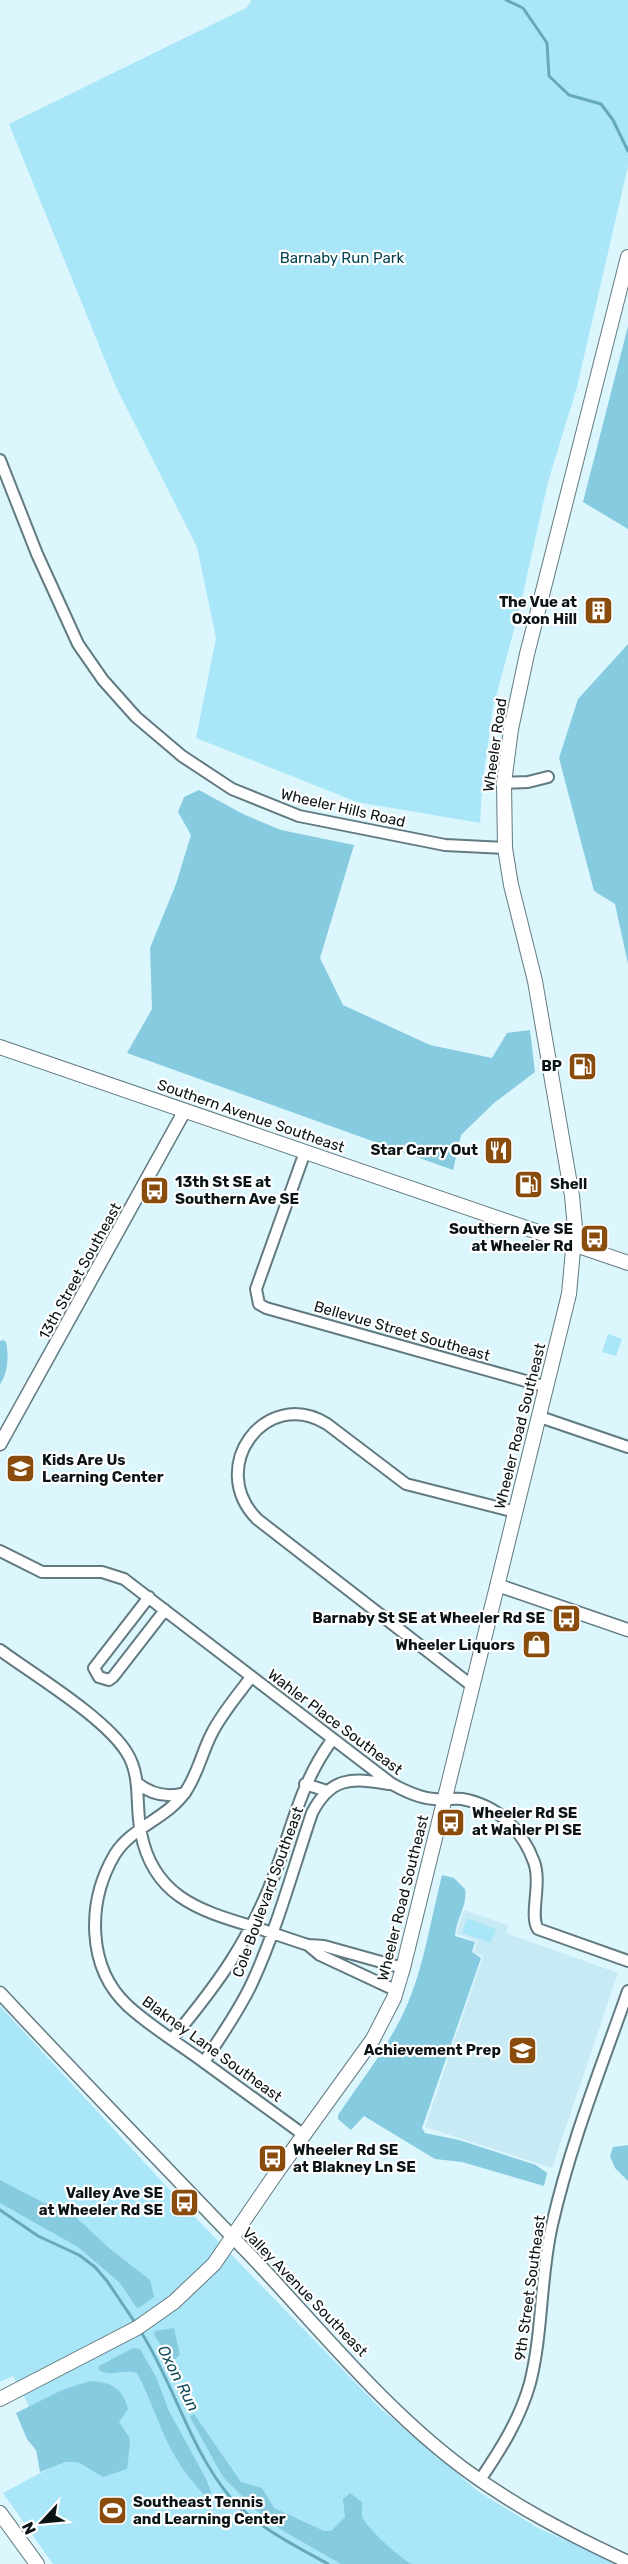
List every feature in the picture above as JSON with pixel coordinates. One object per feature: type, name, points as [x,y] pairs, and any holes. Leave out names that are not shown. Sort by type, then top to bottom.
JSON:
[{"type":"main road","name":"Wheeler Road","points":[[573,1244],[572,1196],[566,1150],[534,981],[511,885],[505,848],[504,783],[511,729],[527,654],[628,257]]},
{"type":"main road","name":"Southern Avenue Southeast","points":[[0,1047],[628,1263]]},
{"type":"main road","name":"Wheeler Road Southeast","points":[[0,2399],[147,2322],[174,2302],[207,2271],[373,2039],[397,1991],[471,1684],[565,1316],[573,1244]]},
{"type":"main road","points":[[0,2513],[37,2564]]},
{"type":"street","name":"Wheeler Hills Road","points":[[0,460],[37,554],[78,645],[136,717],[182,756],[232,789],[299,816],[444,845],[505,848]]},
{"type":"street","points":[[504,783],[528,782],[548,777]]},
{"type":"street","name":"13th Street Southeast","points":[[0,1444],[184,1112]]},
{"type":"street","name":"Bellevue Street Southeast","points":[[305,1152],[256,1289],[259,1304],[266,1308],[547,1387]]},
{"type":"street","points":[[471,1684],[257,1519],[239,1490],[239,1461],[249,1438],[269,1422],[292,1416],[314,1418],[327,1424],[406,1484],[516,1512]]},
{"type":"street","points":[[540,1417],[628,1447]]},
{"type":"street","name":"Wahler Place Southeast","points":[[0,1551],[42,1572],[110,1573],[124,1579],[392,1784],[423,1798],[463,1799],[487,1807],[508,1820],[527,1845],[537,1875],[538,1890],[533,1919],[538,1929],[628,1961]]},
{"type":"street","points":[[497,1585],[628,1630]]},
{"type":"street","points":[[149,1597],[94,1668],[99,1677],[109,1680],[113,1677],[165,1610]]},
{"type":"street","points":[[0,1650],[113,1734],[129,1755],[137,1783],[140,1830],[146,1851],[154,1869],[176,1895],[190,1905],[210,1914],[308,1945],[324,1946],[403,1968]]},
{"type":"street","name":"Blakney Lane Southeast","points":[[251,1677],[212,1733],[197,1772],[185,1793],[120,1848],[106,1871],[98,1893],[94,1918],[96,1945],[105,1973],[118,1995],[143,2019],[304,2135]]},
{"type":"street","name":"Cole Boulevard Southeast","points":[[172,2039],[225,1974],[252,1926],[276,1871],[305,1784],[314,1765],[332,1740]]},
{"type":"street","points":[[305,1784],[327,1791],[348,1780],[392,1784]]},
{"type":"street","points":[[137,1783],[151,1792],[167,1796],[185,1793]]},
{"type":"street","name":"Cole Boulevard Southeast","points":[[204,2062],[239,2008],[252,1982],[272,1933],[312,1812],[320,1796],[327,1791]]},
{"type":"street","points":[[276,1871],[291,1874]]},
{"type":"street","points":[[308,1945],[320,1955],[397,1991]]},
{"type":"street","name":"9th Street Southeast","points":[[480,2480],[513,2428],[529,2385],[537,2348],[552,2225],[578,2136],[628,1991]]},
{"type":"street","name":"Valley Avenue Southeast","points":[[0,1994],[400,2414],[440,2450],[480,2480],[535,2516],[628,2562]]},
{"type":"shaded area","points":[[628,326],[628,529],[583,502]]},
{"type":"shaded area","points":[[628,644],[628,964],[615,904],[594,891],[559,758],[578,699]]},
{"type":"shaded area","points":[[199,790],[243,814],[281,830],[354,845],[320,958],[343,1005],[430,1045],[492,1058],[507,1033],[530,1030],[535,1072],[494,1103],[461,1135],[453,1170],[127,1053],[152,1009],[150,948],[176,884],[191,835],[178,812],[184,797]]},
{"type":"shaded area","points":[[0,1341],[6,1342],[8,1359],[5,1375],[0,1384]]},
{"type":"shaded area","points":[[442,1875],[454,1878],[465,1889],[465,1901],[455,1936],[475,1942],[472,1952],[481,1958],[422,2128],[425,2133],[459,2140],[536,2165],[547,2173],[544,2186],[462,2162],[435,2159],[364,2116],[351,2130],[338,2119],[338,2115],[387,2043],[409,2001],[425,1948]]},
{"type":"shaded area","name":"Achievement Prep","points":[[464,1910],[508,1925],[506,1933],[618,1973],[552,2168],[425,2127],[483,1956],[474,1953],[477,1941],[456,1934]]},
{"type":"shaded area","points":[[628,2145],[628,2181],[615,2168],[610,2156],[613,2147]]},
{"type":"shaded area","points":[[0,2180],[44,2203],[65,2207],[109,2248],[150,2280],[154,2297],[139,2308],[136,2307],[120,2283],[78,2247],[0,2203]]},
{"type":"shaded area","points":[[174,2328],[180,2355],[172,2361],[154,2335],[155,2331]]},
{"type":"shaded area","points":[[133,2348],[140,2349],[156,2377],[169,2411],[205,2477],[211,2491],[210,2497],[198,2489],[174,2455],[137,2373],[108,2373],[99,2370],[99,2366]]},
{"type":"shaded area","points":[[90,2381],[110,2385],[119,2391],[126,2402],[128,2409],[119,2422],[129,2437],[127,2469],[103,2477],[78,2462],[65,2462],[40,2472],[36,2450],[27,2439],[16,2413],[62,2390]]},
{"type":"shaded area","points":[[194,2414],[241,2482],[262,2488],[274,2508],[324,2531],[331,2531],[345,2517],[343,2499],[350,2493],[362,2502],[362,2516],[370,2528],[412,2564],[341,2564],[263,2517],[223,2477],[191,2419],[190,2416]]},
{"type":"green space","name":"Barnaby Run Park","points":[[252,0],[628,0],[628,166],[577,387],[548,482],[520,607],[493,708],[482,787],[480,823],[357,802],[196,738],[216,638],[197,547],[116,387],[9,124],[246,8]]},
{"type":"green space","points":[[608,1334],[622,1339],[616,1356],[602,1352]]},
{"type":"green space","points":[[467,1918],[496,1929],[491,1943],[462,1933]]},
{"type":"green space","points":[[0,2006],[192,2214],[381,2409],[479,2492],[538,2528],[620,2564],[53,2564],[3,2493],[59,2463],[13,2376],[0,2382]]},
{"type":"waterway","points":[[506,0],[523,8],[547,43],[549,76],[569,95],[601,104],[613,120],[628,151]]},
{"type":"waterway","name":"Oxon Run","points":[[0,2210],[38,2236],[79,2255],[95,2267],[136,2324]]},
{"type":"waterway","name":"Oxon Run","points":[[141,2332],[204,2458],[230,2497],[263,2526],[328,2564]]},
{"type":"place","name":"The Vue at Oxon Hill","points":[[598,611]]},
{"type":"place","name":"BP","points":[[583,1066]]},
{"type":"place","name":"Star Carry Out","points":[[499,1150]]},
{"type":"place","name":"Shell","points":[[529,1184]]},
{"type":"place","name":"13th St SE at Southern Ave SE","points":[[154,1191]]},
{"type":"place","name":"Southern Ave SE at Wheeler Rd","points":[[594,1238]]},
{"type":"place","name":"Kids Are Us Learning Center","points":[[21,1469]]},
{"type":"place","name":"Barnaby St SE at Wheeler Rd SE","points":[[566,1618]]},
{"type":"place","name":"Wheeler Liquors","points":[[536,1645]]},
{"type":"place","name":"Wheeler Rd SE at Wahler Pl SE","points":[[451,1822]]},
{"type":"place","name":"Achievement Prep","points":[[522,2050]]},
{"type":"place","name":"Wheeler Rd SE at Blakney Ln SE","points":[[272,2159]]},
{"type":"place","name":"Valley Ave SE at Wheeler Rd SE","points":[[184,2202]]},
{"type":"place","name":"Southeast Tennis and Learning Center","points":[[112,2511]]}]
